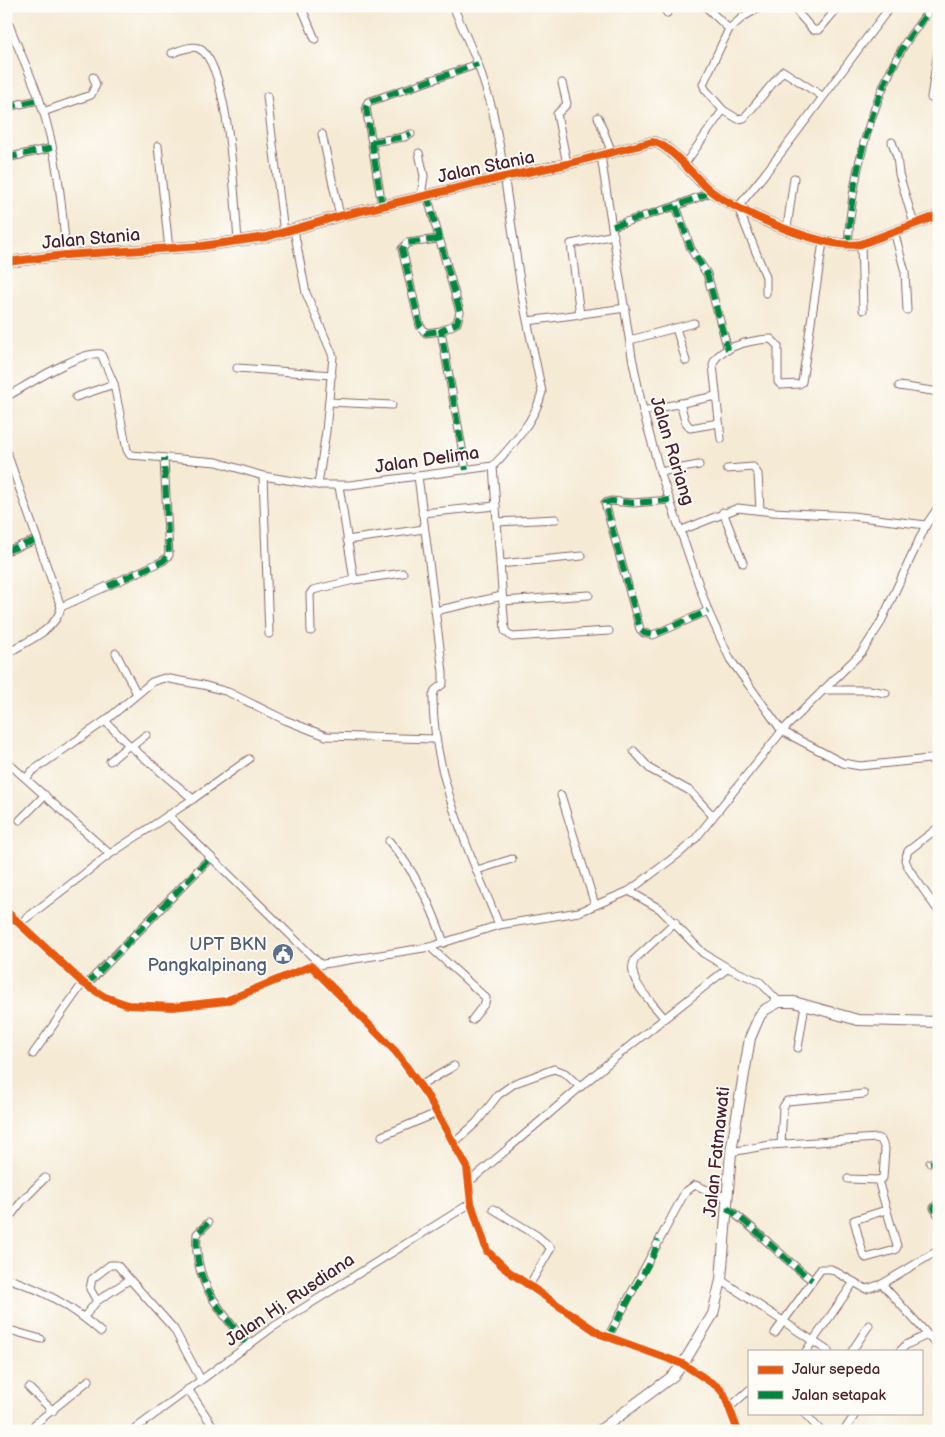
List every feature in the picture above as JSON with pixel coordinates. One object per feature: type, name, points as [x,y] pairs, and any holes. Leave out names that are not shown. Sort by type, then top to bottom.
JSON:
[{"type":"street","points":[[301,6],[315,39]]},
{"type":"street","name":"Jalan Delima","points":[[114,384],[127,450],[130,455],[217,462],[264,476],[318,485],[339,486],[493,466],[507,451],[539,406],[542,392],[492,108],[478,64],[453,6]]},
{"type":"street","points":[[705,6],[729,29]]},
{"type":"street","points":[[762,6],[743,17],[729,29],[703,84],[705,89],[723,110],[738,119],[744,118],[783,71],[822,96]]},
{"type":"street","points":[[792,6],[813,30],[819,30],[839,6]]},
{"type":"street","points":[[766,293],[766,277],[738,209],[778,160],[822,96],[891,6]]},
{"type":"street","points":[[848,246],[852,193],[876,106],[903,47],[932,6]]},
{"type":"street","points":[[6,16],[43,112],[52,148],[62,206],[66,255]]},
{"type":"street","points":[[932,98],[939,44]]},
{"type":"street","points":[[172,53],[192,47],[200,48],[208,58],[218,78],[226,110],[238,241]]},
{"type":"street","points":[[382,206],[366,107],[368,102],[478,64]]},
{"type":"street","points":[[43,112],[91,95],[96,85],[93,77]]},
{"type":"street","points":[[562,83],[568,104],[557,114],[567,164]]},
{"type":"street","points":[[267,96],[289,232],[306,293],[333,356],[330,402],[318,485]]},
{"type":"street","points":[[6,107],[39,100]]},
{"type":"street","points":[[684,165],[723,110]]},
{"type":"street","name":"Jalan Rariang","points":[[598,117],[607,154],[614,235],[630,340],[643,410],[660,472],[682,530],[708,611],[730,659],[782,730]]},
{"type":"street","points":[[322,134],[340,216]]},
{"type":"street","points":[[372,142],[404,137],[411,134]]},
{"type":"street","name":"Jalan Stania","points":[[6,262],[66,255],[169,249],[238,241],[289,232],[340,216],[656,142],[664,145],[711,192],[738,209],[822,242],[848,246],[861,244],[939,215]]},
{"type":"street","points":[[892,142],[897,157],[898,174],[914,224]]},
{"type":"street","points":[[158,146],[169,249]]},
{"type":"street","points":[[6,158],[52,148]]},
{"type":"street","points":[[419,153],[424,176],[424,196],[438,239],[460,312],[457,323],[441,332],[426,333],[422,330],[402,249],[407,243],[438,239]]},
{"type":"street","points":[[787,228],[794,178]]},
{"type":"street","points":[[613,226],[676,206],[711,192]]},
{"type":"street","points":[[676,206],[691,249],[707,274],[728,350]]},
{"type":"street","points":[[894,232],[905,272],[907,310]]},
{"type":"street","points":[[580,315],[571,244],[614,235]]},
{"type":"street","points":[[721,439],[714,360],[728,350],[758,340],[770,339],[778,346],[778,382],[781,385],[799,384],[802,382],[822,242]]},
{"type":"street","points":[[861,244],[863,310]]},
{"type":"street","points":[[528,321],[626,308]]},
{"type":"street","points":[[630,340],[694,323]]},
{"type":"street","points":[[676,328],[686,361]]},
{"type":"street","points":[[441,332],[466,470]]},
{"type":"street","points":[[6,397],[79,357],[94,353],[101,354],[105,359],[114,384],[76,397]]},
{"type":"street","points":[[237,368],[332,375]]},
{"type":"street","points":[[899,386],[939,392]]},
{"type":"street","points":[[643,410],[716,396]]},
{"type":"street","points":[[330,402],[392,405]]},
{"type":"street","points":[[680,403],[685,421],[690,428],[720,423]]},
{"type":"street","points":[[6,450],[7,458],[61,607],[60,617],[54,624],[6,654]]},
{"type":"street","points":[[61,607],[163,561],[168,555],[164,458]]},
{"type":"street","points":[[660,472],[699,465]]},
{"type":"street","points":[[493,466],[505,632],[512,637],[609,631]]},
{"type":"street","points":[[727,469],[752,466],[756,469],[758,474],[760,510]]},
{"type":"street","points":[[264,476],[269,634]]},
{"type":"street","points":[[418,476],[444,672],[443,684],[435,690],[433,696],[435,739],[457,815],[499,925]]},
{"type":"street","points":[[339,486],[354,580]]},
{"type":"street","points":[[670,500],[623,503],[611,500],[605,503],[640,629],[644,633],[653,635],[708,611]]},
{"type":"street","points":[[422,513],[496,506]]},
{"type":"street","points":[[6,911],[84,984],[116,1002],[128,1005],[173,1007],[226,1001],[320,963],[430,948],[499,925],[566,915],[629,891],[681,852],[696,838],[712,815],[782,730],[862,652],[880,624],[926,525],[939,506]]},
{"type":"street","points":[[682,530],[723,512],[738,508],[852,516],[926,525]]},
{"type":"street","points":[[723,512],[743,563]]},
{"type":"street","points":[[498,522],[556,519]]},
{"type":"street","points":[[348,540],[424,529]]},
{"type":"street","points":[[6,551],[36,540]]},
{"type":"street","points":[[500,564],[582,556]]},
{"type":"street","points":[[311,631],[310,594],[313,590],[354,580],[402,573]]},
{"type":"street","points":[[435,611],[503,598],[589,596]]},
{"type":"street","points":[[116,653],[137,694]]},
{"type":"street","points":[[27,778],[30,772],[80,736],[105,721],[152,682],[164,678],[228,692],[286,720],[326,736],[435,739]]},
{"type":"street","points":[[823,690],[869,690],[886,693]]},
{"type":"street","points":[[105,721],[130,746],[193,799]]},
{"type":"street","points":[[782,730],[843,764],[860,766],[939,758]]},
{"type":"street","points":[[110,761],[146,735]]},
{"type":"street","points":[[634,750],[650,769],[690,791],[712,815]]},
{"type":"street","points":[[20,923],[110,854],[249,759]]},
{"type":"street","points":[[6,761],[110,854]]},
{"type":"street","points":[[20,820],[45,795]]},
{"type":"street","points":[[561,795],[595,905]]},
{"type":"street","points":[[168,815],[320,963]]},
{"type":"street","points":[[939,827],[908,851],[905,860],[908,869],[939,912]]},
{"type":"street","points":[[389,841],[426,894],[444,944]]},
{"type":"street","points":[[32,1054],[84,984],[211,857]]},
{"type":"street","points":[[477,870],[512,859]]},
{"type":"street","points":[[629,891],[660,909],[703,952],[728,968],[760,982],[779,1002],[805,1005],[858,1020],[939,1022]]},
{"type":"street","points":[[664,1018],[634,978],[632,964],[675,922]]},
{"type":"street","points":[[430,948],[484,996],[485,1004],[472,1020]]},
{"type":"street","points":[[311,966],[396,1052],[437,1113],[467,1167],[471,1203],[487,1251],[508,1271],[530,1284],[583,1323],[608,1337],[683,1364],[718,1387],[738,1431]]},
{"type":"street","points":[[470,1181],[580,1087],[728,968]]},
{"type":"street","name":"Jalan Fatmawati","points":[[599,1431],[662,1386],[683,1364],[713,1314],[721,1280],[728,1203],[730,1152],[750,1038],[760,1015],[779,1002]]},
{"type":"street","points":[[798,1048],[805,1005]]},
{"type":"street","points":[[420,1086],[454,1066]]},
{"type":"street","points":[[454,1143],[477,1122],[498,1095],[515,1083],[554,1070],[565,1073],[580,1087]]},
{"type":"street","points":[[781,1144],[783,1106],[787,1101],[864,1094]]},
{"type":"street","points":[[382,1136],[437,1113]]},
{"type":"street","points":[[730,1152],[781,1144],[879,1138],[883,1142],[885,1149],[884,1176],[878,1180],[848,1179]]},
{"type":"street","points":[[930,1163],[939,1162]]},
{"type":"street","points":[[6,1222],[22,1201],[45,1178]]},
{"type":"street","points":[[878,1180],[886,1210],[896,1248],[866,1258],[863,1254],[854,1220],[886,1210]]},
{"type":"street","points":[[608,1337],[685,1192],[695,1185],[728,1203],[780,1255],[812,1280]]},
{"type":"street","points":[[939,1202],[934,1208],[939,1216]]},
{"type":"street","name":"Jalan Hj. Rusdiana","points":[[132,1431],[248,1346],[378,1260],[471,1203]]},
{"type":"street","points":[[493,1209],[536,1235],[551,1248],[530,1284]]},
{"type":"street","points":[[208,1224],[197,1234],[199,1273],[215,1303],[248,1346]]},
{"type":"street","points":[[775,1333],[818,1272],[826,1268],[866,1289],[882,1284],[939,1250]]},
{"type":"street","points":[[97,1301],[92,1294],[90,1284],[92,1278],[110,1265],[117,1265],[174,1329],[201,1380]]},
{"type":"street","points":[[6,1278],[40,1290],[84,1317],[101,1332]]},
{"type":"street","points":[[84,1317],[97,1301],[129,1280]]},
{"type":"street","points":[[721,1280],[827,1350]]},
{"type":"street","points":[[807,1350],[854,1282]]},
{"type":"street","points":[[882,1284],[927,1336],[939,1347]]},
{"type":"street","points":[[853,1350],[869,1325]]},
{"type":"street","points":[[6,1329],[41,1339]]},
{"type":"street","points":[[901,1350],[906,1345],[927,1336]]},
{"type":"street","points":[[30,1431],[35,1424],[89,1380]]},
{"type":"street","points":[[29,1388],[53,1411]]},
{"type":"street","points":[[188,1389],[216,1431]]},
{"type":"street","points":[[729,1408],[748,1391]]},
{"type":"street","points":[[805,1414],[821,1431]]},
{"type":"street","points":[[844,1431],[855,1414]]},
{"type":"marked path","points":[[848,246],[853,195],[871,118],[880,94],[903,47],[932,6]]},
{"type":"marked path","points":[[382,206],[366,107],[368,102],[478,64]]},
{"type":"marked path","points":[[6,107],[39,100]]},
{"type":"marked path","points":[[372,142],[404,137],[411,134]]},
{"type":"marked path","points":[[6,158],[52,148]]},
{"type":"marked path","points":[[613,226],[676,206],[711,192]]},
{"type":"marked path","points":[[427,195],[460,312],[457,323],[441,331],[466,470]]},
{"type":"marked path","points":[[676,206],[691,249],[707,274],[728,350]]},
{"type":"marked path","points":[[438,239],[407,243],[402,249],[420,326],[426,333],[441,331]]},
{"type":"marked path","points":[[108,586],[163,561],[169,555],[164,458]]},
{"type":"marked path","points":[[670,500],[633,503],[611,501],[605,503],[640,629],[644,633],[653,635],[708,611]]},
{"type":"marked path","points":[[6,551],[36,540]]},
{"type":"marked path","points":[[86,985],[211,857]]},
{"type":"marked path","points":[[930,1163],[939,1162]]},
{"type":"marked path","points":[[939,1202],[934,1208],[939,1216]]},
{"type":"marked path","points":[[727,1208],[812,1280]]},
{"type":"marked path","points":[[208,1223],[197,1234],[199,1267],[211,1295],[248,1346]]},
{"type":"marked path","points":[[608,1337],[653,1256],[658,1240]]},
{"type":"cycle path","points":[[6,262],[66,255],[202,246],[266,237],[340,216],[567,164],[652,142],[666,148],[706,187],[726,201],[763,220],[827,242],[861,244],[939,215]]},
{"type":"cycle path","points":[[6,911],[83,983],[105,997],[128,1005],[173,1007],[226,1001],[311,966],[396,1052],[428,1097],[467,1167],[471,1203],[487,1251],[508,1271],[600,1334],[683,1364],[718,1387],[724,1394],[738,1431]]},
{"type":"place","name":"UPT BKN Pangkalpinang","points":[[283,954]]}]
